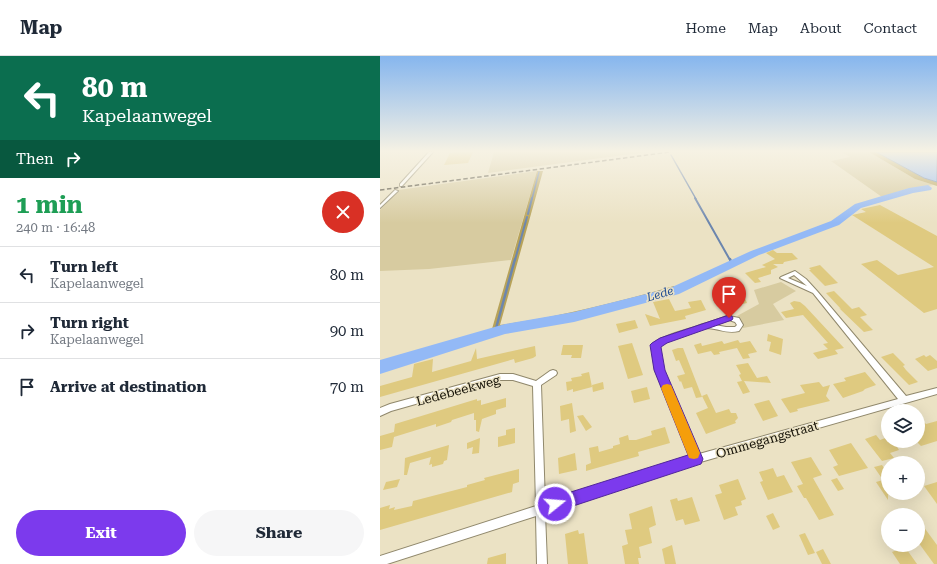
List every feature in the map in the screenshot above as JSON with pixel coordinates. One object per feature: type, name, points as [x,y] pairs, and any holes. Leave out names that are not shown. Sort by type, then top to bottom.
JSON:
[{"type":"street","points":[[401,184],[409,176]]},
{"type":"street","points":[[380,207],[396,191]]},
{"type":"street","points":[[814,292],[904,400]]},
{"type":"street","points":[[697,459],[659,370],[655,345],[707,325]]},
{"type":"street","points":[[542,564],[537,384],[553,372]]},
{"type":"street","name":"Ledebeekweg","points":[[380,412],[500,377],[513,377],[537,384]]},
{"type":"street","name":"Ommegangstraat","points":[[380,561],[697,459],[937,391]]},
{"type":"shaded area","points":[[503,176],[536,176],[511,260],[429,269],[380,271],[380,210],[398,190]]},
{"type":"shaded area","points":[[536,176],[542,176],[500,325],[544,318],[631,298],[674,286],[676,289],[620,304],[499,329],[380,366],[380,363],[393,361],[440,344],[492,329]]},
{"type":"shaded area","points":[[852,176],[909,176],[934,185],[906,189],[882,197]]},
{"type":"shaded area","points":[[909,176],[920,176],[937,182],[937,186]]},
{"type":"shaded area","points":[[781,282],[796,291],[773,304],[784,320],[743,328],[743,323],[737,316],[759,304],[754,290]]},
{"type":"water","points":[[920,176],[937,176],[937,182]]},
{"type":"building","points":[[880,205],[937,236],[937,309],[924,313],[861,264],[877,260],[898,275],[934,267],[852,215],[866,212],[861,209]]},
{"type":"building","points":[[773,250],[777,253],[792,253],[798,259],[784,262],[783,264],[773,264],[778,267],[771,270],[771,274],[758,278],[761,282],[755,283],[745,273],[766,267],[762,265],[775,259],[766,253]]},
{"type":"building","points":[[820,265],[838,283],[825,286],[809,270],[811,270],[809,268]]},
{"type":"building","points":[[834,291],[852,309],[859,307],[867,315],[860,317],[873,330],[864,332],[839,308],[841,309],[826,293]]},
{"type":"building","points":[[732,293],[738,296],[739,293],[743,293],[747,303],[720,309],[714,300],[721,299],[726,306]]},
{"type":"building","points":[[669,299],[675,311],[691,308],[688,302],[701,300],[706,310],[685,316],[686,319],[650,326],[645,314],[660,319],[653,302]]},
{"type":"building","points":[[794,301],[800,302],[805,306],[844,348],[835,350],[838,354],[818,359],[813,353],[828,349],[823,344],[828,343],[803,315],[786,318],[781,312],[794,309],[790,303]]},
{"type":"building","points":[[635,320],[638,328],[619,333],[616,324]]},
{"type":"building","points":[[768,334],[783,339],[781,355],[769,351],[771,342],[767,341]]},
{"type":"building","points":[[738,340],[740,343],[750,341],[757,352],[748,354],[750,358],[743,359],[737,348],[719,352],[720,354],[714,355],[711,351],[698,354],[694,345],[701,343],[702,346],[722,341],[724,344]]},
{"type":"building","points":[[632,343],[643,375],[628,379],[618,346]]},
{"type":"building","points":[[563,345],[583,345],[581,358],[571,358],[572,355],[561,355]]},
{"type":"building","points":[[535,346],[536,356],[533,358],[515,363],[514,359],[380,397],[380,386],[412,377],[414,364],[433,359],[432,372],[471,361],[476,348],[477,359]]},
{"type":"building","points":[[683,348],[702,397],[696,398],[692,387],[684,389],[677,376],[685,374],[679,360],[676,361],[672,350]]},
{"type":"building","points":[[893,353],[905,365],[903,366],[906,370],[918,382],[909,385],[881,357]]},
{"type":"building","points":[[924,355],[926,357],[930,355],[937,361],[937,368],[928,371],[915,359]]},
{"type":"building","points":[[748,363],[757,378],[767,376],[771,383],[744,381],[750,392],[743,394],[737,382],[742,381],[739,375],[741,374],[736,365]]},
{"type":"building","points":[[589,372],[592,387],[573,392],[573,389],[567,391],[566,382],[572,381],[571,378],[582,376],[581,374]]},
{"type":"building","points":[[865,372],[876,385],[863,391],[843,398],[833,384],[846,381],[844,378]]},
{"type":"building","points":[[603,382],[604,389],[593,392],[592,385]]},
{"type":"building","points":[[819,382],[823,387],[830,385],[826,396],[830,401],[797,409],[798,411],[790,413],[781,399],[805,393],[800,385]]},
{"type":"building","points":[[647,387],[650,399],[634,403],[631,391]]},
{"type":"building","points":[[707,394],[716,413],[729,409],[731,413],[736,413],[738,418],[735,421],[736,423],[706,434],[696,413],[708,408],[702,396]]},
{"type":"building","points":[[506,398],[506,407],[496,410],[496,414],[482,419],[479,432],[476,431],[476,420],[474,420],[474,413],[436,427],[436,424],[394,437],[392,447],[380,450],[380,436],[394,432],[395,424],[477,399],[477,401],[481,400],[481,405]]},
{"type":"building","points":[[769,400],[778,416],[763,421],[754,404]]},
{"type":"building","points":[[572,403],[576,431],[570,433],[569,419],[561,421],[560,406]]},
{"type":"building","points":[[583,415],[592,427],[586,431],[577,416]]},
{"type":"building","points":[[937,421],[937,441],[925,445],[925,423]]},
{"type":"building","points":[[665,427],[670,443],[638,452],[639,456],[586,471],[586,465],[591,463],[589,448],[598,446],[599,452],[613,448],[613,446],[620,444],[619,438],[628,435],[629,440],[636,440],[652,435],[651,431]]},
{"type":"building","points":[[515,428],[515,443],[498,447],[498,437],[506,435],[506,430]]},
{"type":"building","points":[[876,435],[881,440],[881,448],[898,448],[899,450],[890,453],[892,456],[881,456],[881,460],[865,439]]},
{"type":"building","points":[[480,438],[479,453],[472,454],[473,447],[467,449],[467,443]]},
{"type":"building","points":[[851,443],[868,468],[839,476],[833,467],[838,465],[829,450]]},
{"type":"building","points":[[449,445],[447,460],[444,461],[443,464],[432,467],[432,464],[429,465],[431,457],[410,463],[407,475],[404,475],[405,458]]},
{"type":"building","points":[[575,453],[577,470],[559,474],[558,458]]},
{"type":"building","points":[[811,457],[822,475],[813,478],[834,515],[819,520],[797,486],[803,484],[791,462]]},
{"type":"building","points":[[881,465],[881,477],[874,467]]},
{"type":"building","points":[[773,468],[777,477],[784,475],[793,492],[768,500],[760,482],[763,481],[759,472]]},
{"type":"building","points":[[519,469],[519,482],[513,484],[512,492],[380,530],[380,508],[390,505],[389,509],[395,507],[394,510],[412,506],[413,501],[467,487],[467,485],[485,480],[484,478]]},
{"type":"building","points":[[837,478],[844,489],[838,491],[831,480]]},
{"type":"building","points":[[400,479],[397,487],[383,490],[386,482]]},
{"type":"building","points":[[738,479],[746,499],[741,501],[742,505],[735,507],[738,515],[724,520],[715,495],[722,493],[719,485]]},
{"type":"building","points":[[881,481],[881,490],[876,482]]},
{"type":"building","points":[[937,482],[937,504],[925,487],[925,486]]},
{"type":"building","points":[[692,497],[700,521],[685,525],[683,519],[676,521],[670,500],[677,498],[678,501]]},
{"type":"building","points":[[652,506],[656,525],[649,528],[652,543],[639,547],[641,558],[638,558],[639,564],[625,564],[622,546],[628,544],[625,530],[632,529],[629,514]]},
{"type":"building","points":[[773,513],[780,527],[773,530],[766,516]]},
{"type":"building","points":[[925,529],[937,545],[937,564],[934,564],[925,552]]},
{"type":"building","points":[[578,530],[579,534],[584,533],[588,564],[568,564],[565,534]]},
{"type":"building","points":[[805,533],[815,553],[808,555],[799,535]]},
{"type":"building","points":[[672,545],[676,564],[665,564],[662,549]]},
{"type":"building","points":[[823,549],[831,564],[822,564],[816,552]]},
{"type":"building","points":[[892,552],[909,552],[917,564],[900,564]]},
{"type":"building","points":[[506,553],[506,564],[487,564],[488,558]]},
{"type":"waterway","points":[[532,199],[538,176]]},
{"type":"waterway","points":[[683,176],[696,199]]},
{"type":"waterway","name":"Lede","points":[[380,367],[505,329],[574,317],[674,291],[755,253],[835,223],[858,206],[912,190],[928,188]]},
{"type":"waterway","points":[[528,214],[532,198]]},
{"type":"waterway","points":[[695,198],[730,260]]},
{"type":"waterway","points":[[515,260],[527,217]]},
{"type":"waterway","points":[[495,332],[515,259]]},
{"type":"waterway","name":"Lede","points":[[730,259],[732,263]]},
{"type":"railway","points":[[380,190],[489,176]]},
{"type":"slow traffic","points":[[667,388],[694,453]]},
{"type":"route","points":[[555,504],[697,459],[659,370],[655,345],[729,318]]}]
